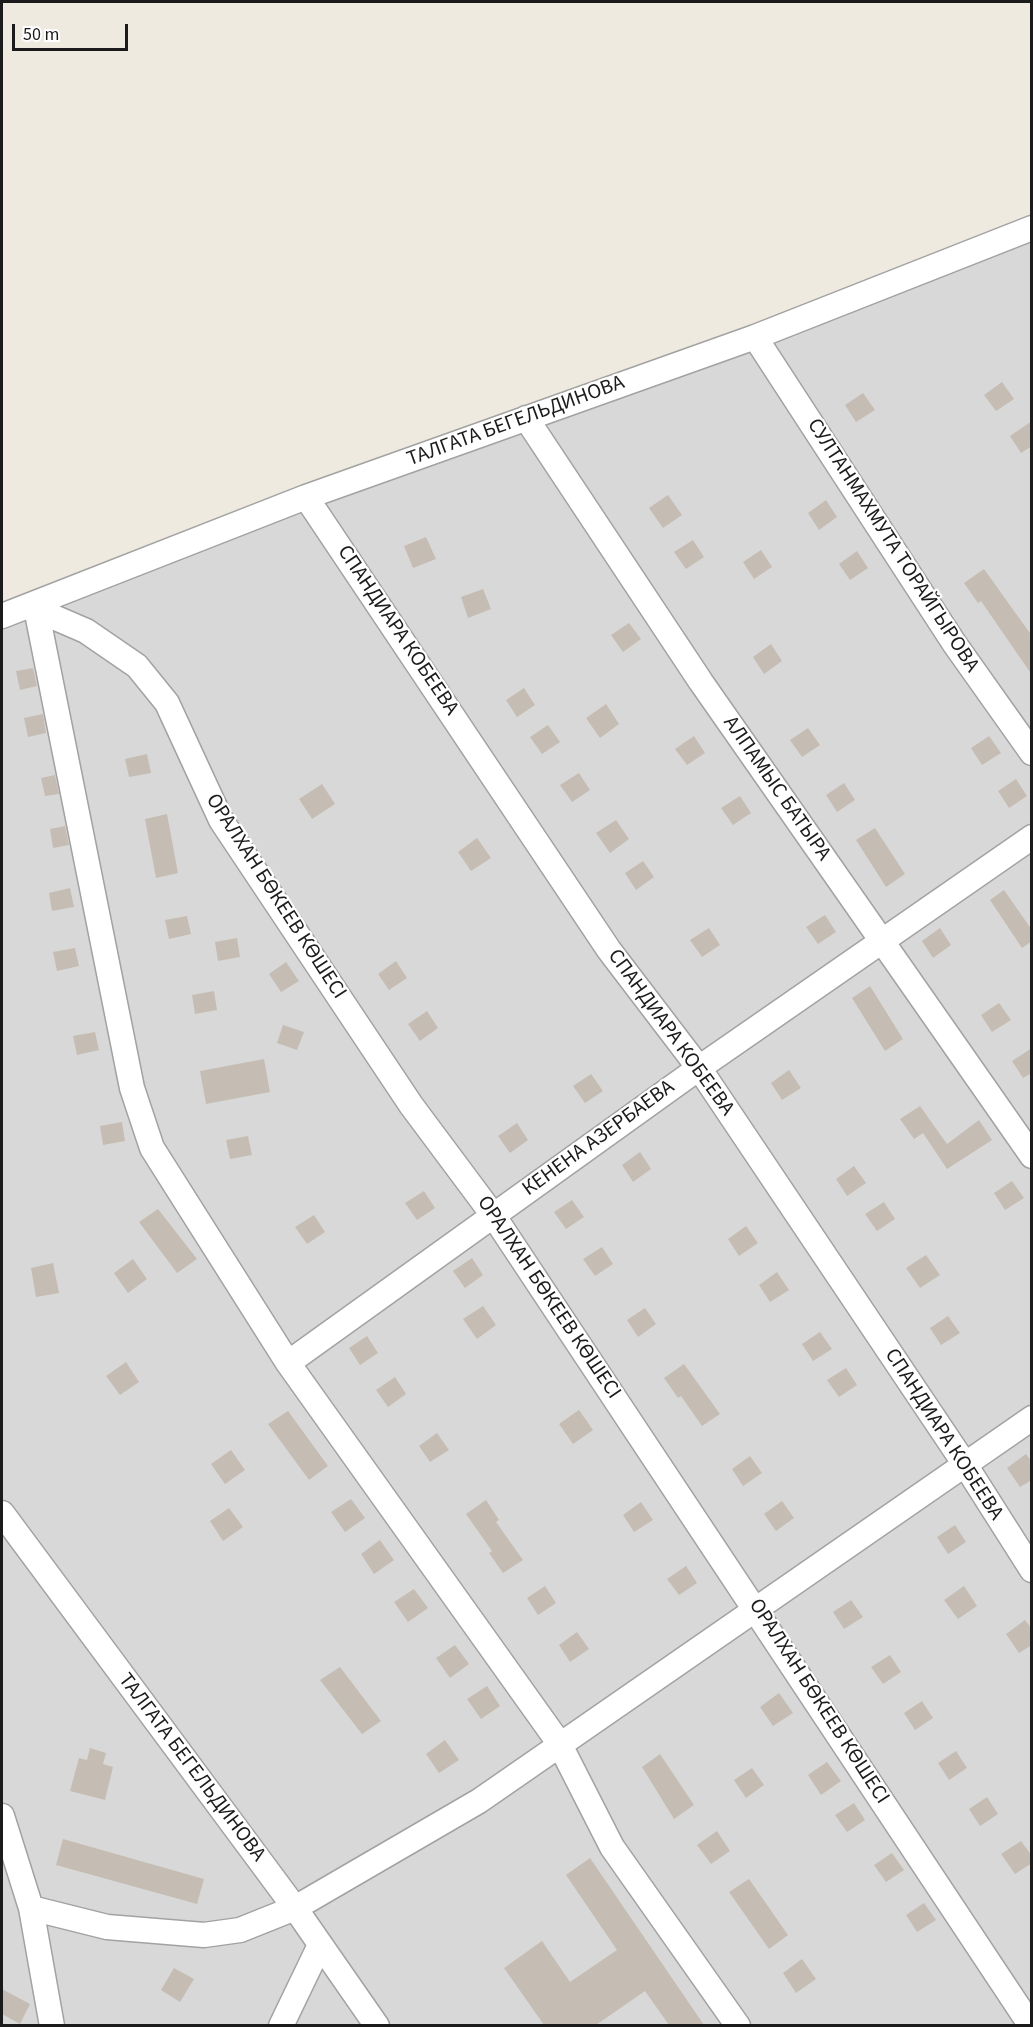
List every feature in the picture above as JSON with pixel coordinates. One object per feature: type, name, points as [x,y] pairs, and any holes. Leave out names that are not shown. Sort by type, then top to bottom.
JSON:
[{"type":"street","name":"ТАЛГАТА БЕГЕЛЬДИНОВА","points":[[2,616],[35,606],[306,497],[755,337],[1032,228]]},
{"type":"street","name":"СУЛТАНМАХМУТА ТОРАЙГЫРОВА","points":[[755,337],[954,643],[1032,753]]},
{"type":"street","name":"АЛПАМЫС БАТЫРА","points":[[526,418],[701,682],[1032,1156]]},
{"type":"street","name":"СПАНДИАРА КОБЕЕВА","points":[[306,497],[609,950],[699,1068],[1032,1570]]},
{"type":"street","name":"ОРАЛХАН БӨКЕЕВ КӨШЕСІ","points":[[35,606],[86,631],[137,666],[167,703],[221,820],[411,1105],[494,1215],[1031,2025]]},
{"type":"street","points":[[35,606],[132,1088],[152,1148],[288,1362],[559,1743],[612,1847],[738,2025]]},
{"type":"street","name":"КЕНЕНА АЗЕРБАЕВА","points":[[288,1362],[699,1068],[1032,837]]},
{"type":"street","points":[[31,1908],[107,1927],[204,1935],[240,1930],[295,1908],[479,1802],[559,1743],[963,1463],[1032,1418]]},
{"type":"street","name":"ТАЛГАТА БЕГЕЛЬДИНОВА","points":[[2,1513],[295,1908],[377,2025]]},
{"type":"street","points":[[2,1816],[31,1908],[52,2025]]},
{"type":"street","points":[[281,2025],[320,1945]]},
{"type":"shaded area","points":[[1031,240],[1031,2025],[2,2026],[2,623]]},
{"type":"building","points":[[1002,382],[1014,399],[996,411],[984,395]]},
{"type":"building","points":[[863,393],[875,410],[856,422],[845,405]]},
{"type":"building","points":[[1032,421],[1032,446],[1021,453],[1010,436]]},
{"type":"building","points":[[668,495],[682,515],[663,528],[649,508]]},
{"type":"building","points":[[826,500],[837,517],[819,530],[808,513]]},
{"type":"building","points":[[426,537],[436,559],[413,568],[404,546]]},
{"type":"building","points":[[693,540],[704,557],[686,569],[674,552]]},
{"type":"building","points":[[761,550],[772,567],[754,579],[743,562]]},
{"type":"building","points":[[857,551],[868,568],[850,580],[839,564]]},
{"type":"building","points":[[984,569],[1032,636],[1032,675],[981,601],[978,603],[964,583]]},
{"type":"building","points":[[483,589],[491,609],[468,618],[461,597]]},
{"type":"building","points":[[629,623],[641,639],[623,652],[611,635]]},
{"type":"building","points":[[771,644],[782,661],[764,674],[753,657]]},
{"type":"building","points":[[33,668],[37,686],[20,690],[16,671]]},
{"type":"building","points":[[524,688],[535,705],[517,717],[506,700]]},
{"type":"building","points":[[606,704],[619,724],[600,738],[586,718]]},
{"type":"building","points":[[43,714],[46,733],[28,737],[24,718]]},
{"type":"building","points":[[548,725],[560,742],[542,754],[530,737]]},
{"type":"building","points":[[808,728],[820,745],[802,757],[790,740]]},
{"type":"building","points":[[694,736],[705,753],[687,765],[675,749]]},
{"type":"building","points":[[989,736],[1001,753],[982,765],[971,748]]},
{"type":"building","points":[[147,754],[151,773],[129,777],[125,759]]},
{"type":"building","points":[[579,773],[590,790],[572,802],[560,785]]},
{"type":"building","points":[[55,775],[59,794],[45,796],[41,778]]},
{"type":"building","points":[[1016,779],[1027,796],[1009,808],[998,791]]},
{"type":"building","points":[[844,783],[855,800],[837,812],[826,795]]},
{"type":"building","points":[[322,784],[335,804],[312,819],[299,799]]},
{"type":"building","points":[[740,796],[751,813],[733,825],[721,808]]},
{"type":"building","points":[[167,814],[178,873],[156,878],[145,819]]},
{"type":"building","points":[[616,820],[629,839],[610,853],[596,833]]},
{"type":"building","points":[[65,826],[69,845],[53,848],[50,829]]},
{"type":"building","points":[[875,828],[905,874],[886,887],[856,840]]},
{"type":"building","points":[[477,838],[491,858],[471,871],[458,852]]},
{"type":"building","points":[[643,861],[654,877],[636,890],[625,873]]},
{"type":"building","points":[[70,888],[74,907],[52,911],[49,893]]},
{"type":"building","points":[[1004,890],[1032,930],[1032,941],[1022,948],[990,900]]},
{"type":"building","points":[[825,915],[836,932],[818,944],[806,927]]},
{"type":"building","points":[[187,916],[191,934],[169,939],[165,920]]},
{"type":"building","points":[[709,928],[720,945],[702,957],[690,940]]},
{"type":"building","points":[[940,928],[951,945],[933,958],[922,941]]},
{"type":"building","points":[[237,938],[240,957],[218,961],[215,942]]},
{"type":"building","points":[[75,948],[79,966],[57,971],[53,952]]},
{"type":"building","points":[[396,961],[407,978],[389,990],[378,974]]},
{"type":"building","points":[[286,962],[299,981],[281,992],[269,974]]},
{"type":"building","points":[[870,986],[903,1039],[885,1051],[852,998]]},
{"type":"building","points":[[214,991],[217,1010],[195,1014],[192,995]]},
{"type":"building","points":[[999,1003],[1011,1020],[992,1032],[981,1015]]},
{"type":"building","points":[[427,1011],[438,1028],[420,1041],[408,1024]]},
{"type":"building","points":[[283,1025],[304,1032],[297,1050],[277,1043]]},
{"type":"building","points":[[95,1032],[99,1050],[77,1055],[73,1036]]},
{"type":"building","points":[[1032,1048],[1032,1073],[1023,1078],[1012,1061]]},
{"type":"building","points":[[264,1059],[270,1092],[206,1104],[200,1071]]},
{"type":"building","points":[[789,1070],[801,1088],[782,1100],[771,1083]]},
{"type":"building","points":[[591,1074],[603,1091],[585,1103],[573,1086]]},
{"type":"building","points":[[920,1106],[947,1144],[979,1120],[992,1140],[947,1169],[923,1133],[914,1139],[900,1119]]},
{"type":"building","points":[[122,1122],[125,1141],[103,1145],[100,1126]]},
{"type":"building","points":[[517,1123],[528,1140],[510,1153],[498,1136]]},
{"type":"building","points":[[248,1136],[252,1155],[230,1159],[226,1140]]},
{"type":"building","points":[[640,1152],[651,1169],[633,1182],[622,1165]]},
{"type":"building","points":[[854,1166],[866,1183],[847,1196],[836,1179]]},
{"type":"building","points":[[1012,1181],[1024,1198],[1005,1210],[994,1193]]},
{"type":"building","points":[[424,1191],[435,1208],[417,1220],[405,1203]]},
{"type":"building","points":[[572,1200],[584,1217],[566,1229],[554,1212]]},
{"type":"building","points":[[884,1202],[895,1219],[877,1231],[865,1214]]},
{"type":"building","points":[[158,1209],[197,1259],[177,1273],[139,1222]]},
{"type":"building","points":[[314,1215],[325,1232],[307,1244],[295,1227]]},
{"type":"building","points":[[746,1226],[758,1243],[739,1256],[728,1239]]},
{"type":"building","points":[[602,1247],[613,1264],[595,1276],[583,1259]]},
{"type":"building","points":[[926,1255],[940,1275],[920,1288],[906,1268]]},
{"type":"building","points":[[472,1258],[483,1275],[465,1288],[453,1271]]},
{"type":"building","points":[[133,1259],[147,1279],[128,1293],[114,1273]]},
{"type":"building","points":[[53,1263],[59,1293],[36,1297],[31,1268]]},
{"type":"building","points":[[777,1272],[789,1290],[770,1302],[759,1285]]},
{"type":"building","points":[[483,1306],[496,1325],[477,1339],[463,1319]]},
{"type":"building","points":[[645,1308],[656,1324],[638,1337],[627,1320]]},
{"type":"building","points":[[948,1316],[960,1333],[941,1345],[930,1328]]},
{"type":"building","points":[[820,1332],[832,1349],[813,1361],[802,1344]]},
{"type":"building","points":[[367,1336],[378,1353],[360,1365],[349,1348]]},
{"type":"building","points":[[126,1362],[139,1382],[120,1395],[106,1376]]},
{"type":"building","points":[[684,1364],[720,1414],[702,1426],[681,1396],[678,1398],[664,1378]]},
{"type":"building","points":[[846,1368],[857,1385],[839,1397],[827,1380]]},
{"type":"building","points":[[395,1377],[406,1394],[388,1407],[376,1390]]},
{"type":"building","points":[[579,1410],[593,1430],[573,1444],[559,1424]]},
{"type":"building","points":[[288,1411],[328,1466],[309,1480],[268,1424]]},
{"type":"building","points":[[437,1433],[449,1450],[430,1462],[419,1446]]},
{"type":"building","points":[[231,1450],[245,1470],[225,1484],[211,1464]]},
{"type":"building","points":[[1026,1454],[1032,1462],[1032,1480],[1020,1487],[1007,1468]]},
{"type":"building","points":[[750,1456],[762,1473],[743,1486],[732,1469]]},
{"type":"building","points":[[351,1499],[365,1518],[345,1532],[331,1512]]},
{"type":"building","points":[[486,1500],[499,1520],[496,1522],[523,1560],[503,1573],[489,1553],[492,1551],[466,1514]]},
{"type":"building","points":[[782,1501],[794,1518],[776,1531],[764,1514]]},
{"type":"building","points":[[641,1502],[653,1520],[634,1532],[623,1515]]},
{"type":"building","points":[[229,1508],[243,1527],[223,1541],[210,1521]]},
{"type":"building","points":[[955,1525],[966,1542],[948,1554],[937,1537]]},
{"type":"building","points":[[380,1540],[394,1560],[374,1574],[361,1554]]},
{"type":"building","points":[[686,1566],[697,1583],[679,1595],[667,1579]]},
{"type":"building","points":[[545,1586],[556,1603],[538,1615],[527,1598]]},
{"type":"building","points":[[964,1586],[977,1606],[958,1619],[944,1600]]},
{"type":"building","points":[[414,1589],[428,1608],[408,1622],[394,1602]]},
{"type":"building","points":[[851,1600],[863,1617],[844,1629],[833,1612]]},
{"type":"building","points":[[1025,1620],[1032,1629],[1032,1645],[1019,1653],[1006,1634]]},
{"type":"building","points":[[577,1632],[589,1649],[570,1662],[559,1645]]},
{"type":"building","points":[[455,1645],[469,1664],[450,1678],[436,1658]]},
{"type":"building","points":[[890,1655],[901,1672],[883,1684],[871,1667]]},
{"type":"building","points":[[340,1667],[381,1721],[362,1734],[320,1680]]},
{"type":"building","points":[[487,1686],[500,1706],[481,1719],[467,1699]]},
{"type":"building","points":[[779,1693],[793,1713],[773,1726],[760,1707]]},
{"type":"building","points":[[922,1701],[933,1718],[915,1730],[904,1713]]},
{"type":"building","points":[[445,1740],[459,1760],[439,1773],[426,1754]]},
{"type":"building","points":[[90,1748],[106,1753],[103,1764],[113,1767],[105,1800],[70,1791],[79,1758],[87,1760]]},
{"type":"building","points":[[956,1751],[967,1768],[949,1780],[938,1763]]},
{"type":"building","points":[[660,1754],[694,1805],[674,1819],[642,1767]]},
{"type":"building","points":[[827,1762],[841,1781],[821,1795],[808,1775]]},
{"type":"building","points":[[752,1768],[764,1785],[746,1798],[734,1780]]},
{"type":"building","points":[[987,1797],[998,1814],[980,1826],[969,1809]]},
{"type":"building","points":[[854,1803],[865,1820],[847,1832],[835,1815]]},
{"type":"building","points":[[717,1831],[730,1851],[711,1864],[697,1845]]},
{"type":"building","points":[[63,1839],[204,1879],[197,1904],[56,1865]]},
{"type":"building","points":[[1021,1841],[1032,1856],[1032,1863],[1015,1874],[1001,1854]]},
{"type":"building","points":[[892,1853],[904,1870],[886,1882],[874,1865]]},
{"type":"building","points":[[590,1858],[704,2025],[669,2025],[645,1991],[596,2025],[544,2025],[504,1968],[542,1941],[570,1982],[617,1950],[566,1875]]},
{"type":"building","points":[[749,1879],[788,1935],[769,1949],[729,1892]]},
{"type":"building","points":[[924,1903],[936,1920],[917,1932],[906,1915]]},
{"type":"building","points":[[802,1959],[816,1979],[796,1993],[783,1973]]},
{"type":"building","points":[[174,1968],[194,1979],[180,2002],[161,1990]]},
{"type":"building","points":[[2,1989],[30,2004],[20,2024],[2,2014]]}]
